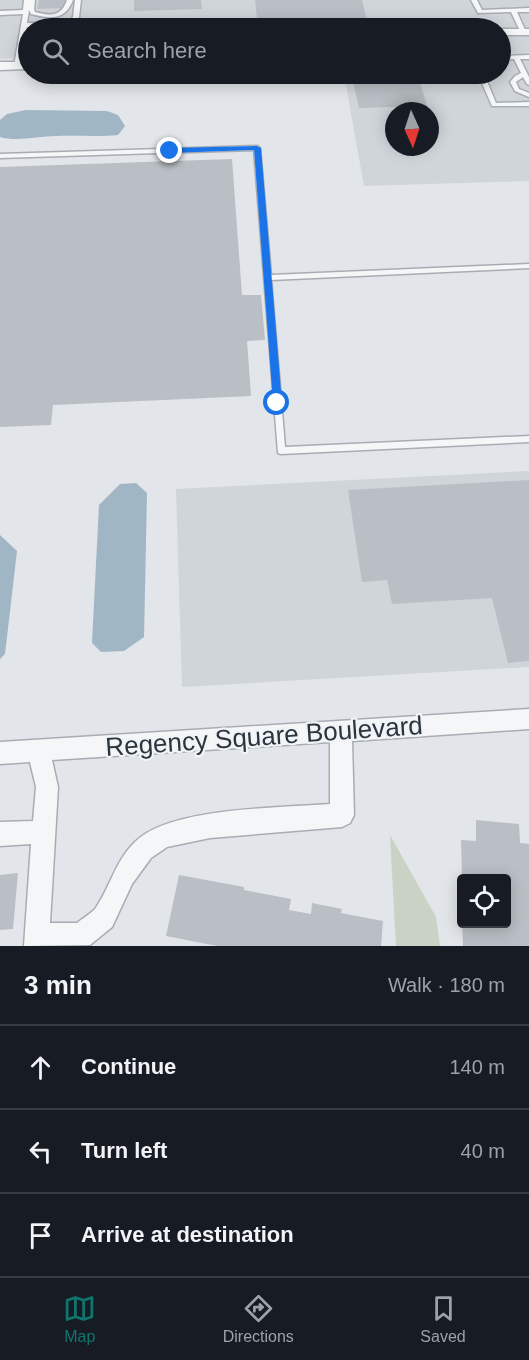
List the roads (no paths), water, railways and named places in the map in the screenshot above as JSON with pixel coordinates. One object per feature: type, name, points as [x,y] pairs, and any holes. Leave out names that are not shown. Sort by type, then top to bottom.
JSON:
[{"type":"street","points":[[511,33],[526,32]]},
{"type":"street","points":[[0,66],[18,66]]},
{"type":"street","name":"Regency Square Boulevard","points":[[0,753],[529,719]]},
{"type":"street","points":[[39,750],[47,787],[36,940],[81,936],[103,918],[124,876],[142,850],[162,836],[210,826],[342,815],[341,731]]},
{"type":"street","points":[[0,834],[44,832]]},
{"type":"lane","points":[[25,18],[27,0]]},
{"type":"lane","points":[[32,0],[33,13],[50,16],[68,10],[70,0]]},
{"type":"lane","points":[[75,18],[78,0]]},
{"type":"lane","points":[[474,0],[480,12],[529,10]]},
{"type":"lane","points":[[513,10],[526,32]]},
{"type":"lane","points":[[0,13],[25,12]]},
{"type":"lane","points":[[511,58],[529,57]]},
{"type":"lane","points":[[516,58],[529,83]]},
{"type":"lane","points":[[524,74],[517,76],[513,82],[517,90],[529,95]]},
{"type":"lane","points":[[486,84],[494,105],[529,104]]},
{"type":"lane","points":[[0,156],[257,148],[281,451],[529,439]]},
{"type":"lane","points":[[267,278],[529,267]]},
{"type":"water","points":[[26,110],[107,111],[118,115],[125,126],[118,135],[49,136],[21,139],[0,137],[0,120],[7,114]]},
{"type":"water","points":[[136,483],[147,493],[144,637],[124,651],[101,652],[92,643],[99,505],[120,484]]},
{"type":"water","points":[[0,535],[17,551],[5,654],[0,659]]}]
